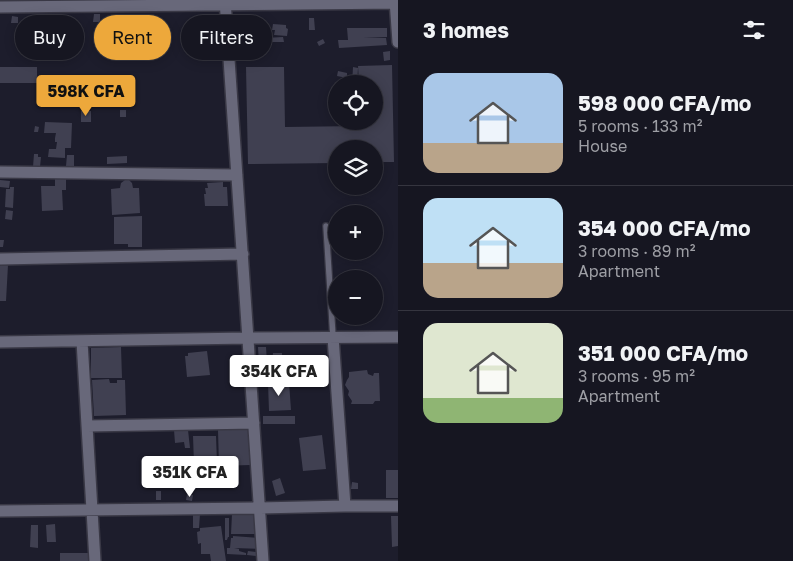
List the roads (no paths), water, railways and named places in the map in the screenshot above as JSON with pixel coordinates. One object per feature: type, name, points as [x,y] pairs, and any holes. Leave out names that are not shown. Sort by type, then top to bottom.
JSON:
[{"type":"street","points":[[226,2],[263,561]]},
{"type":"street","points":[[0,7],[226,2],[396,2],[398,42]]},
{"type":"street","points":[[0,172],[237,175]]},
{"type":"street","points":[[0,259],[243,254]]},
{"type":"street","points":[[333,337],[345,506]]},
{"type":"street","points":[[0,342],[398,337]]},
{"type":"street","points":[[82,341],[95,561]]},
{"type":"street","points":[[87,426],[254,423]]},
{"type":"street","points":[[0,510],[398,506]]},
{"type":"lane","points":[[326,226],[333,337]]}]
